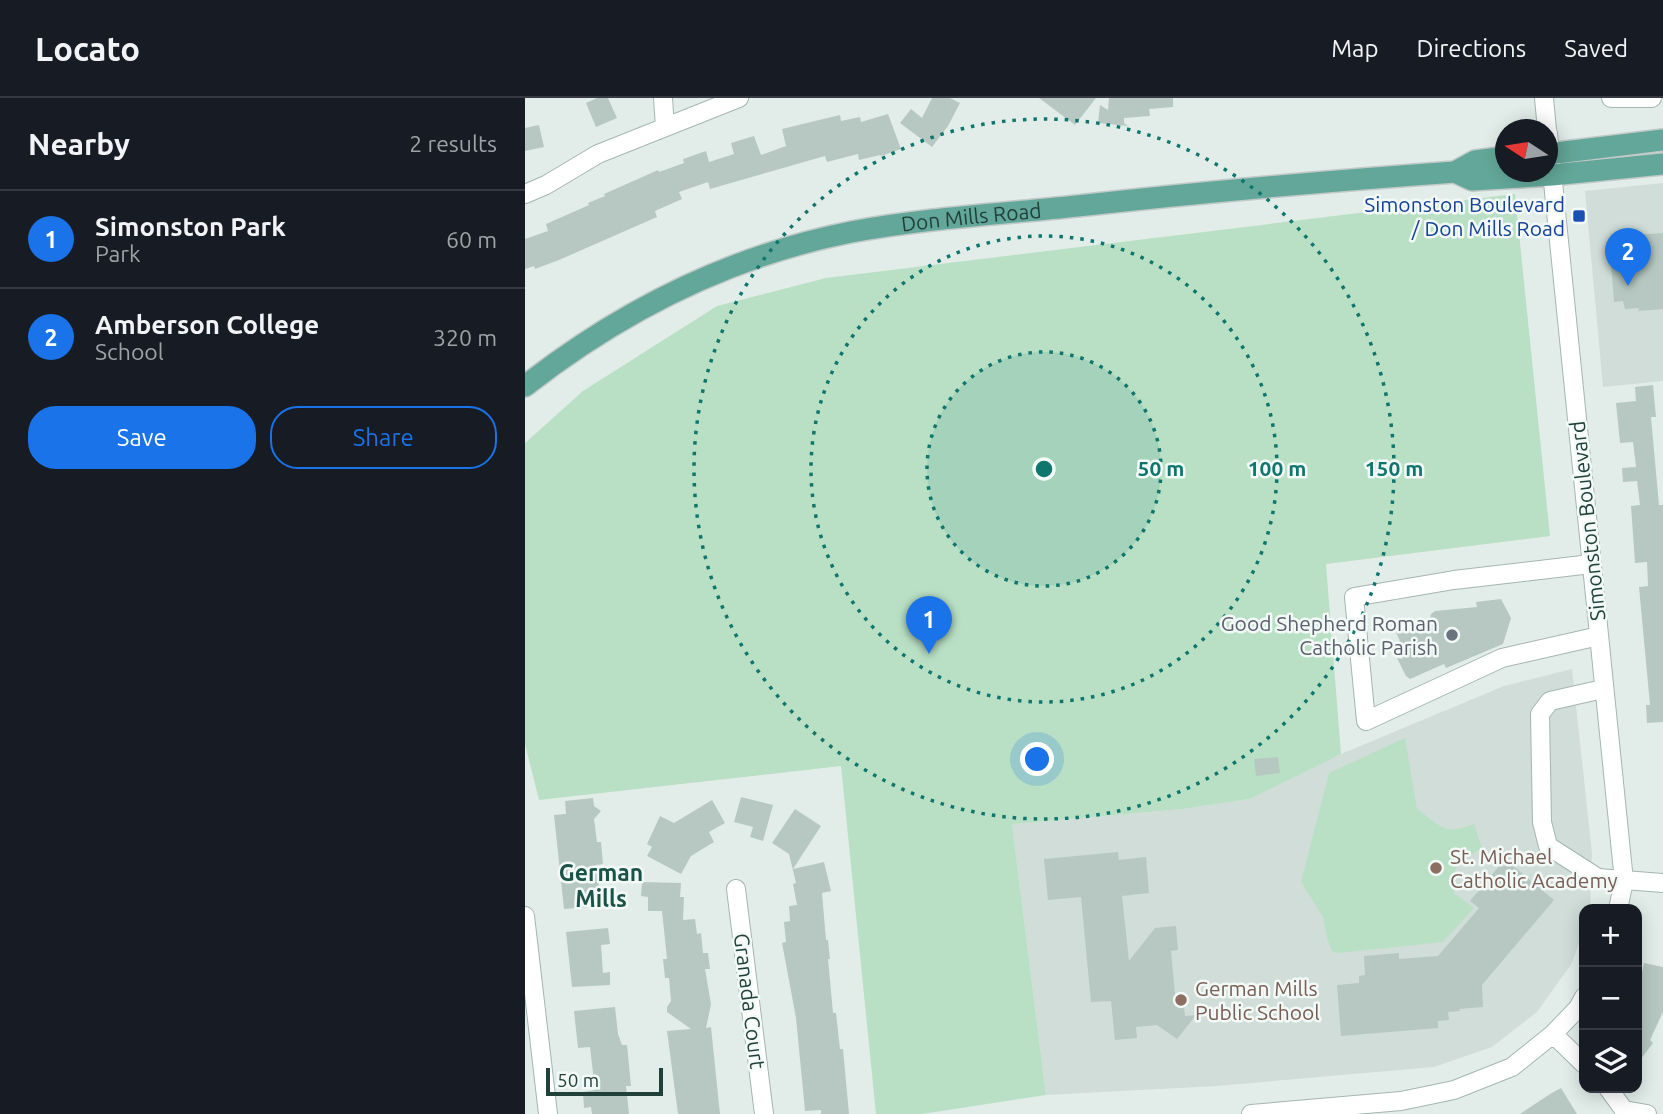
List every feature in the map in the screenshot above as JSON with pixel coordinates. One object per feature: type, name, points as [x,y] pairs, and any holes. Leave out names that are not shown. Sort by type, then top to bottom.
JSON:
[{"type":"main road","points":[[1558,143],[1663,140]]},
{"type":"main road","name":"Don Mills Road","points":[[525,386],[560,359],[629,314],[698,281],[772,252],[813,240],[901,225],[1121,201],[1455,172],[1475,161],[1495,158]]},
{"type":"main road","name":"Don Mills Road","points":[[1558,174],[1663,163]]},
{"type":"main road","name":"Don Mills Road","points":[[1455,172],[1472,180],[1495,179]]},
{"type":"street","points":[[663,98],[665,127]]},
{"type":"street","points":[[525,194],[599,154],[739,98]]},
{"type":"street","name":"Simonston Boulevard","points":[[1544,98],[1546,119]]},
{"type":"street","points":[[1611,98],[1652,98]]},
{"type":"street","name":"Simonston Boulevard","points":[[1553,182],[1624,881],[1619,904]]},
{"type":"street","points":[[1591,564],[1454,580],[1354,597],[1366,721],[1502,658],[1599,636]]},
{"type":"street","points":[[1603,689],[1550,701],[1540,714],[1542,822],[1548,846],[1598,878],[1663,883]]},
{"type":"street","name":"Granada Court","points":[[736,889],[764,1114]]},
{"type":"street","points":[[525,916],[548,1114]]},
{"type":"street","points":[[1251,1114],[1402,1107],[1454,1090],[1512,1067],[1553,1034],[1579,1006]]},
{"type":"street","points":[[1553,1034],[1579,1059]]},
{"type":"street","points":[[1611,1093],[1624,1112],[1647,1114]]},
{"type":"shaded area","points":[[1663,183],[1663,381],[1603,387],[1585,191]]},
{"type":"shaded area","points":[[1572,669],[1592,853],[1590,904],[1579,904],[1579,943],[1572,963],[1537,1012],[1492,1047],[1434,1067],[1217,1086],[1046,1095],[1012,824],[1183,809],[1250,799],[1329,759],[1504,686]]},
{"type":"green space","points":[[1515,194],[1550,536],[1326,564],[1341,754],[1250,799],[1183,809],[1012,824],[1046,1095],[922,1114],[876,1114],[841,766],[539,800],[525,744],[525,443],[583,391],[717,306],[826,278]]},
{"type":"green space","points":[[1405,738],[1417,809],[1449,829],[1474,824],[1482,848],[1458,866],[1453,884],[1454,893],[1474,908],[1443,942],[1339,953],[1332,951],[1323,917],[1301,882],[1329,773]]},
{"type":"building","points":[[597,98],[608,98],[617,118],[596,127],[586,103]]},
{"type":"building","points":[[932,98],[950,98],[960,103],[948,126],[932,147],[900,123],[911,109],[922,118]]},
{"type":"building","points":[[1039,98],[1096,98],[1075,125]]},
{"type":"building","points":[[1109,98],[1173,98],[1173,107],[1149,109],[1150,116],[1124,118],[1124,123],[1128,126],[1098,123],[1100,105],[1108,110]]},
{"type":"building","points":[[888,114],[901,149],[859,160],[858,154],[827,162],[825,156],[710,189],[708,182],[679,192],[682,199],[655,211],[657,217],[559,260],[535,269],[534,266],[525,269],[525,239],[548,231],[546,224],[658,170],[659,172],[684,163],[683,159],[706,151],[709,162],[734,154],[731,143],[754,136],[761,155],[786,146],[782,129],[840,115],[841,121],[860,117],[861,122]]},
{"type":"building","points":[[539,125],[544,147],[525,151],[525,128]]},
{"type":"building","points":[[1663,233],[1663,309],[1625,309],[1623,301],[1614,302],[1610,250],[1637,248],[1636,235]]},
{"type":"building","points":[[1653,385],[1656,417],[1651,417],[1659,505],[1663,505],[1663,722],[1647,723],[1646,705],[1650,705],[1639,587],[1648,586],[1647,562],[1635,563],[1631,506],[1640,505],[1637,481],[1623,482],[1622,468],[1636,467],[1633,442],[1620,443],[1616,403],[1636,401],[1635,387]]},
{"type":"building","name":"Good Shepherd Roman Catholic Parish","points":[[1501,599],[1511,618],[1503,644],[1446,668],[1444,664],[1410,679],[1406,676],[1397,658],[1403,659],[1396,643],[1400,641],[1395,630],[1419,619],[1429,622],[1435,611],[1477,607],[1476,602]]},
{"type":"building","points":[[1278,757],[1280,773],[1256,776],[1254,759]]},
{"type":"building","points":[[741,797],[773,805],[763,841],[750,837],[753,827],[734,822]]},
{"type":"building","points":[[593,798],[594,806],[601,811],[594,819],[597,842],[601,842],[603,864],[596,865],[602,906],[564,909],[554,815],[566,814],[565,801]]},
{"type":"building","points":[[712,800],[725,823],[709,832],[714,842],[691,856],[681,874],[647,856],[652,847],[647,844],[660,816],[674,823]]},
{"type":"building","points":[[795,809],[821,826],[793,869],[824,862],[831,891],[822,893],[833,1013],[836,1013],[840,1049],[843,1049],[849,1114],[805,1111],[796,1018],[782,943],[786,942],[784,922],[790,921],[789,906],[797,905],[793,884],[796,883],[789,854],[772,843]]},
{"type":"building","points":[[1118,852],[1119,860],[1146,857],[1149,893],[1122,896],[1129,961],[1155,928],[1176,926],[1178,950],[1171,951],[1175,994],[1182,993],[1185,1016],[1196,1015],[1177,1039],[1157,1025],[1136,1027],[1137,1038],[1115,1040],[1111,1001],[1091,1002],[1081,897],[1048,900],[1044,859]]},
{"type":"building","points":[[1505,859],[1554,900],[1482,985],[1483,1007],[1448,1012],[1449,1020],[1438,1021],[1438,1028],[1341,1036],[1337,985],[1359,983],[1359,976],[1365,975],[1364,956],[1399,953],[1399,959],[1438,956],[1479,908],[1470,901]]},
{"type":"building","points":[[642,882],[681,883],[680,897],[684,897],[683,920],[695,919],[697,934],[701,933],[703,953],[708,953],[710,969],[705,969],[711,1004],[706,1028],[711,1027],[720,1114],[678,1114],[667,1031],[691,1029],[667,1012],[671,1001],[669,978],[665,978],[663,959],[667,959],[662,911],[648,911],[648,897],[641,896]]},
{"type":"building","points":[[608,928],[610,944],[601,945],[603,973],[610,972],[610,985],[572,987],[566,932]]},
{"type":"building","points":[[1644,963],[1663,967],[1663,1012],[1650,1040],[1653,1043],[1642,1057],[1642,1030]]},
{"type":"building","points":[[615,1007],[618,1034],[622,1045],[627,1045],[631,1086],[626,1086],[629,1114],[592,1114],[591,1107],[584,1108],[583,1092],[595,1090],[590,1047],[578,1048],[574,1011]]},
{"type":"building","points":[[1561,1088],[1577,1114],[1520,1114],[1550,1094]]},
{"type":"place","name":"Simonston Boulevard / Don Mills Road","points":[[1579,216]]},
{"type":"place","name":"Amberson College","points":[[1628,286]]},
{"type":"place","name":"Good Shepherd Roman Catholic Parish","points":[[1452,635]]},
{"type":"place","name":"Simonston Park","points":[[929,654]]},
{"type":"place","name":"St. Michael Catholic Academy","points":[[1436,868]]},
{"type":"place","name":"German Mills Public School","points":[[1181,1000]]},
{"type":"district","name":"German Mills","points":[[601,885]]}]
